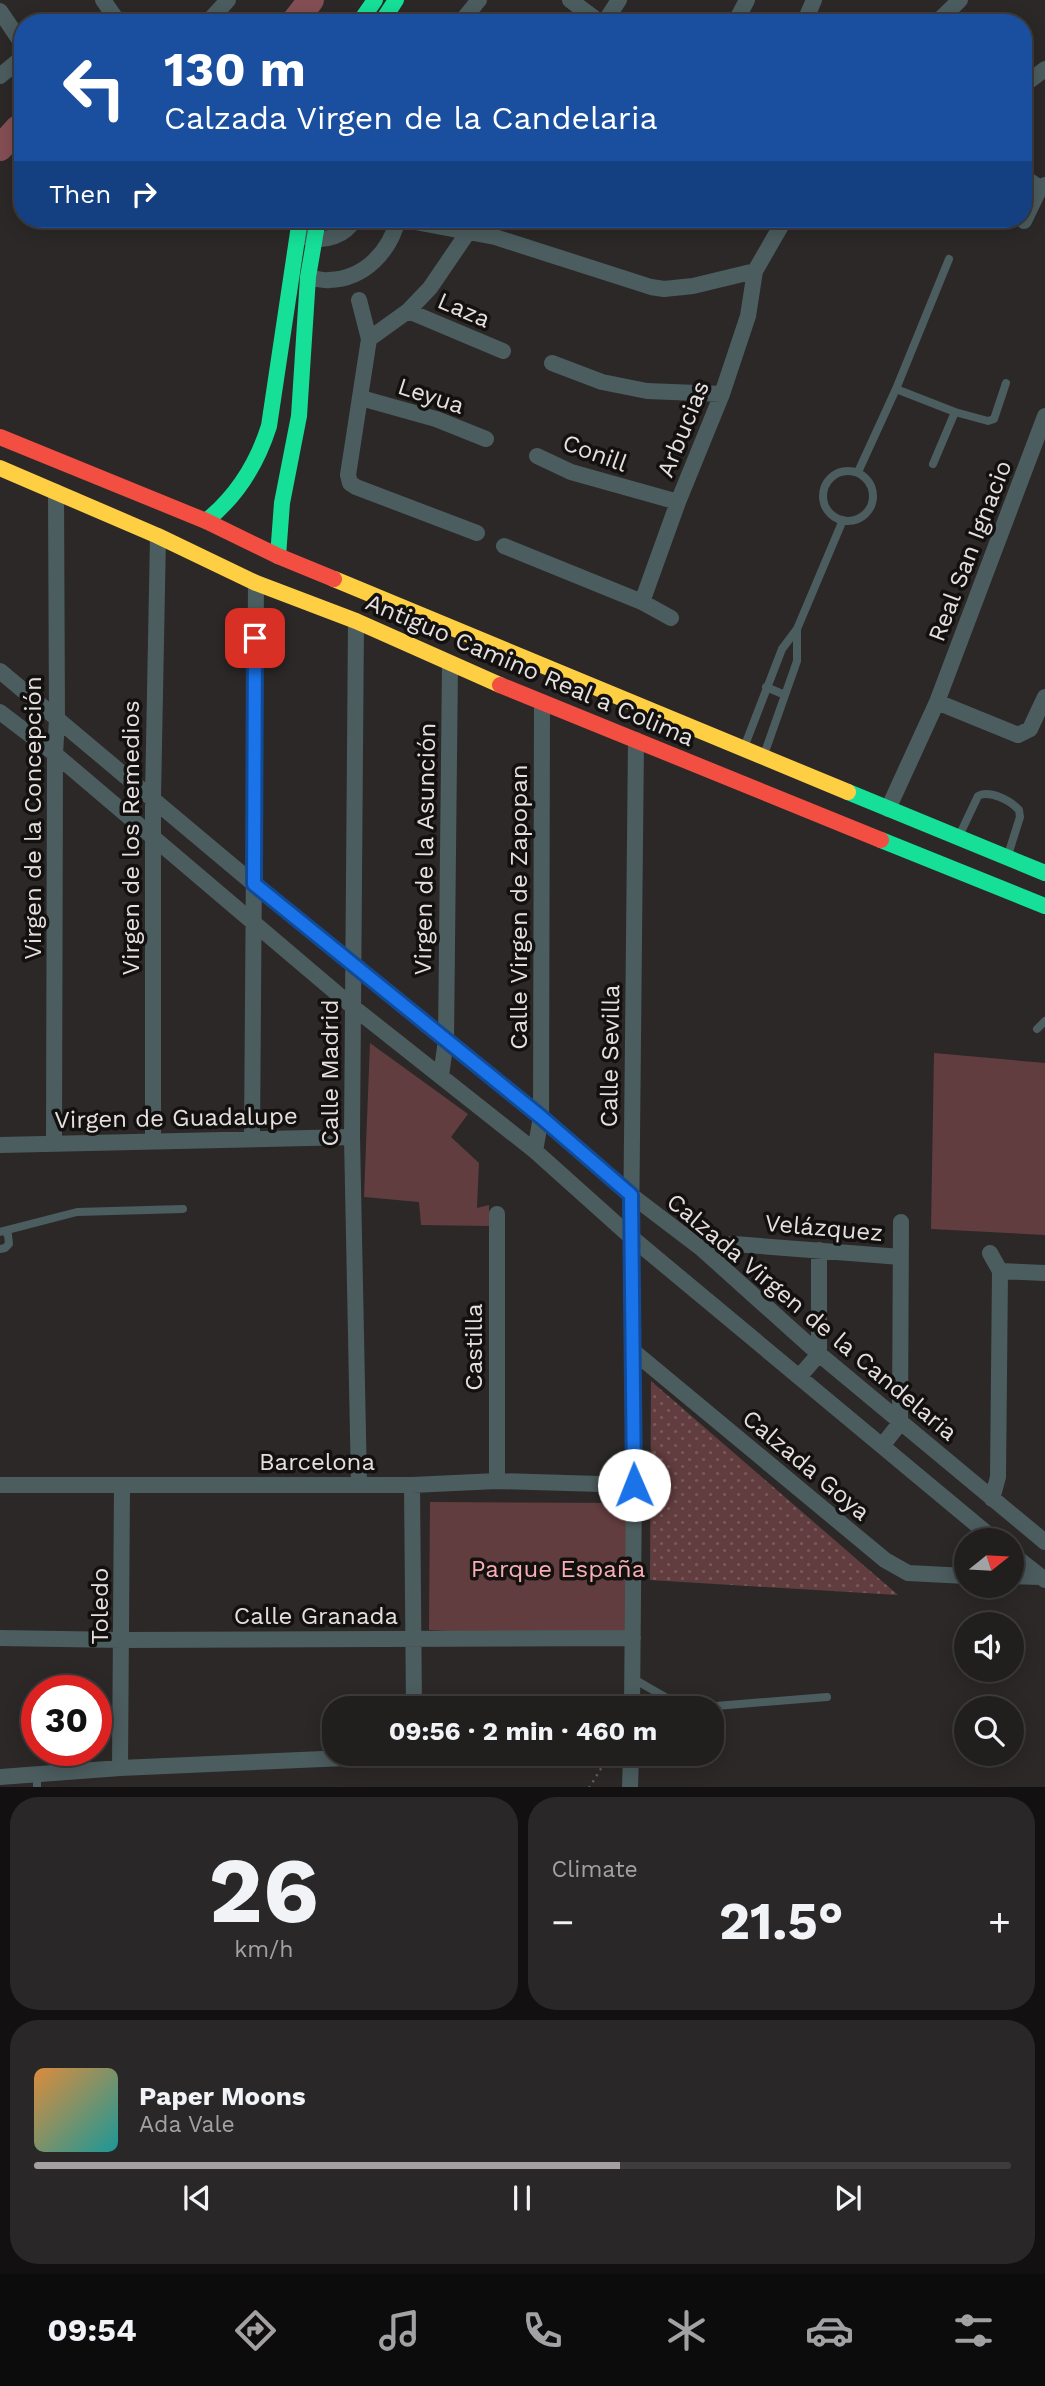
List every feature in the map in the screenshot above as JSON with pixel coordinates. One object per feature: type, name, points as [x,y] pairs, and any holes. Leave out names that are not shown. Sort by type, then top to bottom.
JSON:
[{"type":"main road","points":[[206,521],[232,497],[265,440],[299,228]]},
{"type":"main road","points":[[278,556],[282,503],[299,416],[308,277],[317,228]]},
{"type":"main road","points":[[278,357],[303,359]]},
{"type":"main road","name":"Antiguo Camino Real a Colima","points":[[1,437],[206,521],[278,556],[1045,873]]},
{"type":"main road","name":"Antiguo Camino Real a Colima","points":[[0,468],[158,536],[256,583],[356,621],[542,704],[1045,906]]},
{"type":"street","points":[[468,14],[480,0]]},
{"type":"street","points":[[570,0],[590,14]]},
{"type":"street","points":[[945,14],[960,0]]},
{"type":"street","points":[[0,11],[14,32]]},
{"type":"street","points":[[0,76],[14,64]]},
{"type":"street","points":[[1032,206],[1042,187]]},
{"type":"street","points":[[298,236],[315,240],[330,239],[347,228]]},
{"type":"street","points":[[308,277],[330,280],[363,269],[378,258],[387,246],[394,228]]},
{"type":"street","points":[[369,339],[408,311],[430,288],[471,228]]},
{"type":"street","points":[[478,228],[495,237],[636,284],[664,289],[693,286],[755,271],[780,228]]},
{"type":"street","name":"Arbucias","points":[[642,602],[678,502],[722,394],[748,316],[755,271]]},
{"type":"street","points":[[359,300],[369,339],[348,475],[350,483],[477,533]]},
{"type":"street","name":"Laza","points":[[408,311],[503,351]]},
{"type":"street","points":[[552,363],[602,382],[648,391],[722,394]]},
{"type":"street","name":"Leyua","points":[[361,398],[436,419],[486,439]]},
{"type":"street","name":"Real San Ignacio","points":[[888,809],[937,702],[1045,416]]},
{"type":"street","name":"Conill","points":[[537,456],[571,472],[678,502]]},
{"type":"street","name":"Virgen de la Concepción","points":[[54,1143],[56,492]]},
{"type":"street","name":"Virgen de los Remedios","points":[[153,1140],[153,797],[158,536]]},
{"type":"street","points":[[505,546],[642,602],[671,618]]},
{"type":"street","points":[[252,1139],[256,583]]},
{"type":"street","name":"Calle Madrid","points":[[356,621],[352,1137],[359,1484]]},
{"type":"street","name":"Virgen de la Asunción","points":[[441,1076],[446,1040],[450,664]]},
{"type":"street","name":"Calzada Virgen de la Candelaria","points":[[0,671],[254,884],[541,1117],[631,1195],[702,1249],[819,1354],[1045,1542]]},
{"type":"street","points":[[937,702],[1018,735],[1030,729],[1045,696]]},
{"type":"street","name":"Calle Virgen de Zapopan","points":[[535,1151],[541,1117],[542,704]]},
{"type":"street","points":[[0,712],[55,754],[353,1007],[535,1151],[631,1237],[981,1528]]},
{"type":"street","name":"Calle Sevilla","points":[[632,1696],[634,1485],[631,1195],[636,740]]},
{"type":"street","name":"Virgen de Guadalupe","points":[[0,1145],[352,1137]]},
{"type":"street","name":"Castilla","points":[[497,1214],[497,1481]]},
{"type":"street","points":[[882,1446],[900,1423],[901,1222]]},
{"type":"street","name":"Velázquez","points":[[702,1249],[734,1244],[901,1257]]},
{"type":"street","points":[[799,1377],[819,1354],[819,1250]]},
{"type":"street","points":[[990,1253],[1000,1271],[998,1477],[992,1499]]},
{"type":"street","points":[[1000,1271],[1045,1273]]},
{"type":"street","name":"Calzada Goya","points":[[633,1351],[885,1560],[908,1573],[954,1575]]},
{"type":"street","name":"Barcelona","points":[[0,1485],[412,1485],[497,1481],[634,1485]]},
{"type":"street","points":[[412,1485],[414,1696]]},
{"type":"street","name":"Toledo","points":[[120,1768],[122,1486]]},
{"type":"street","points":[[1024,1562],[1044,1576]]},
{"type":"street","points":[[1024,1576],[1044,1576]]},
{"type":"street","name":"Calle Granada","points":[[0,1637],[122,1640],[633,1638]]},
{"type":"street","points":[[0,1777],[37,1782],[120,1768],[322,1758]]},
{"type":"street","points":[[630,1787],[631,1766]]},
{"type":"lane","points":[[858,472],[896,389],[949,259]]},
{"type":"lane","points":[[896,389],[955,412],[991,421],[1006,383]]},
{"type":"lane","points":[[933,464],[955,412]]},
{"type":"lane","points":[[858,472],[871,485],[872,503],[861,518],[843,520],[826,508],[824,488],[837,473],[858,472]]},
{"type":"lane","points":[[743,750],[782,649],[797,629],[843,520]]},
{"type":"lane","points":[[763,758],[797,661],[797,629]]},
{"type":"lane","points":[[766,687],[785,695]]},
{"type":"lane","points":[[958,838],[978,796],[990,794],[1013,804],[1019,810],[1020,817],[1007,858]]},
{"type":"lane","points":[[1037,1029],[1045,1021]]},
{"type":"lane","points":[[2,1231],[77,1212],[183,1209]]},
{"type":"lane","points":[[0,1249],[9,1244],[8,1235],[2,1231]]},
{"type":"lane","points":[[632,1678],[672,1702],[716,1706],[827,1697]]},
{"type":"path","points":[[589,1787],[602,1766]]},
{"type":"green space","points":[[370,1043],[468,1114],[451,1137],[479,1163],[477,1208],[489,1205],[489,1226],[421,1225],[419,1202],[364,1197]]},
{"type":"green space","points":[[934,1053],[1045,1063],[1045,1235],[931,1229]]},
{"type":"green space","points":[[651,1381],[898,1595],[650,1580]]},
{"type":"green space","name":"Parque España","points":[[430,1502],[633,1503],[631,1640],[429,1630]]},
{"type":"waterway","points":[[300,14],[311,0]]},
{"type":"waterway","points":[[0,148],[14,132]]},
{"type":"traffic: fast","points":[[365,14],[375,0]]},
{"type":"traffic: fast","points":[[387,14],[396,0]]},
{"type":"traffic: fast","points":[[206,521],[227,501],[245,478],[269,426],[299,228]]},
{"type":"traffic: fast","points":[[278,556],[282,503],[299,416],[308,277],[316,228]]},
{"type":"traffic: fast","points":[[848,792],[1045,873]]},
{"type":"traffic: fast","points":[[881,840],[1045,906]]},
{"type":"traffic: slow","points":[[0,468],[158,536],[256,583],[356,621],[500,685]]},
{"type":"traffic: slow","points":[[334,579],[848,792]]},
{"type":"traffic: jam","points":[[0,437],[206,521],[278,556],[334,579]]},
{"type":"traffic: jam","points":[[500,685],[881,840]]},
{"type":"route","points":[[255,638],[254,884],[541,1117],[631,1195],[634,1485]]}]
